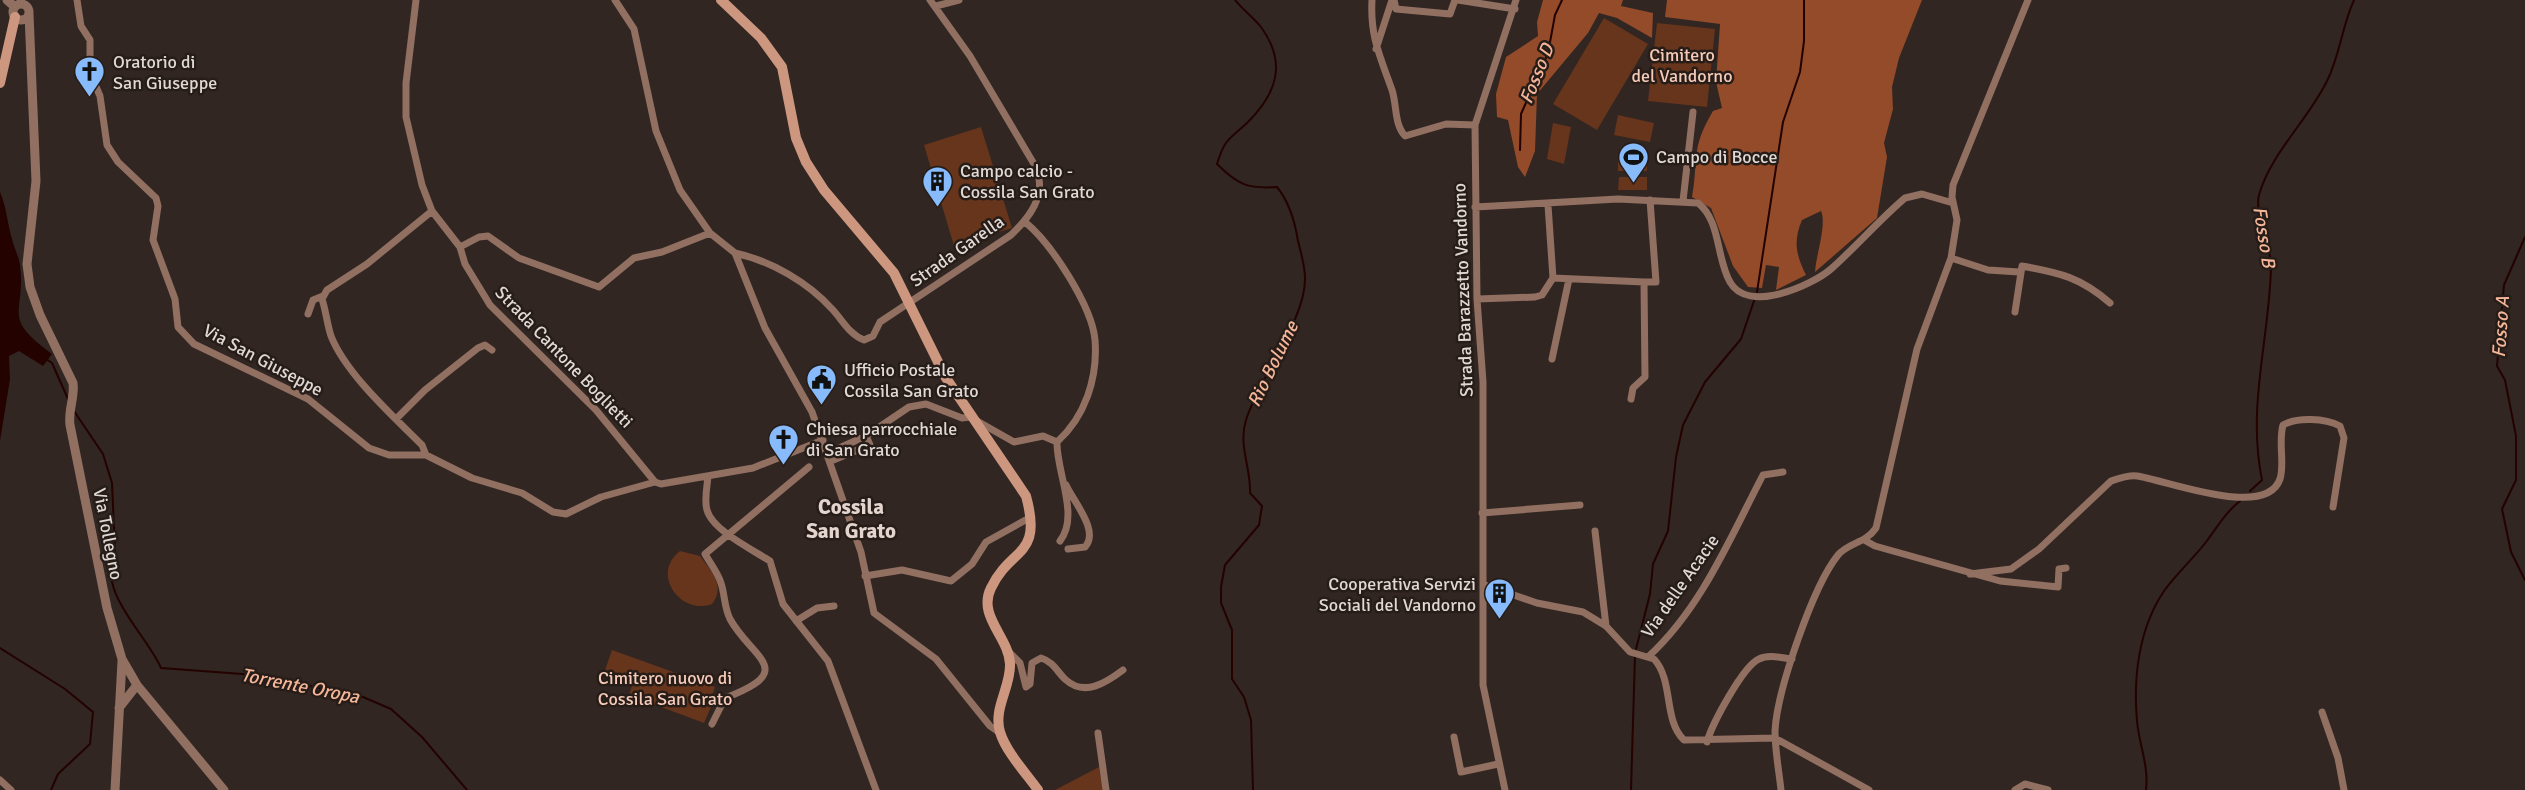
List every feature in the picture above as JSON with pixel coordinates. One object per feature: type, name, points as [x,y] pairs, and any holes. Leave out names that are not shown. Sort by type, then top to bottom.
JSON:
[{"type":"main road","points":[[720,0],[761,38],[782,67],[796,138],[806,162],[824,190],[876,249],[905,294],[946,378],[1026,496],[1032,516],[1026,548],[991,588],[988,598],[989,616],[1007,649],[1010,664],[999,709],[1000,733],[1038,790]]},
{"type":"main road","points":[[0,83],[16,15]]},
{"type":"street","points":[[6,0],[26,27],[30,46]]},
{"type":"street","name":"Via San Giuseppe","points":[[77,0],[81,26],[90,40],[90,73],[100,96],[107,145],[118,162],[156,198],[158,206],[153,240],[175,299],[178,327],[194,344],[308,399],[369,448],[389,455],[426,455],[472,478],[522,493],[553,512],[566,514],[601,497],[655,482],[662,484],[753,468],[823,440]]},
{"type":"street","name":"Strada Cantone Boglietti","points":[[416,0],[406,83],[406,117],[422,186],[432,211],[460,247],[474,282],[490,305],[596,410],[655,482]]},
{"type":"street","points":[[615,0],[637,37],[661,145],[680,190],[710,233],[735,253],[765,328],[800,388],[823,440],[861,552],[874,613],[936,659],[990,726],[1000,733]]},
{"type":"street","points":[[933,3],[959,0]]},
{"type":"street","points":[[1373,0],[1371,24],[1376,51],[1392,92],[1400,130],[1405,136],[1446,124],[1475,125]]},
{"type":"street","points":[[1376,51],[1393,0]]},
{"type":"street","points":[[1393,0],[1396,9],[1450,14],[1457,0],[1515,9]]},
{"type":"street","name":"Strada Barazzetto Vandorno","points":[[1505,790],[1483,685],[1483,382],[1477,299],[1475,125],[1517,0]]},
{"type":"street","points":[[1781,790],[1775,738],[1792,659],[1807,614],[1839,554],[1866,541],[1877,528],[1917,349],[1951,258],[1957,220],[1953,185],[2028,0]]},
{"type":"street","name":"Strada Garella","points":[[735,253],[773,264],[832,309],[846,327],[864,341],[873,336],[880,323],[1011,235],[1025,222],[1031,214],[1041,181],[1037,169],[971,56],[933,3]]},
{"type":"street","points":[[16,15],[27,7]]},
{"type":"street","points":[[27,7],[30,46]]},
{"type":"street","name":"Via Tollegno","points":[[30,46],[36,181],[27,264],[30,287],[40,315],[74,383],[68,413],[107,608],[122,659]]},
{"type":"street","points":[[1683,201],[1693,112]]},
{"type":"street","points":[[1475,207],[1683,201],[1704,208],[1730,284],[1749,296],[1762,298],[1786,292],[1829,271],[1905,198],[1922,194],[1953,203]]},
{"type":"street","points":[[1553,278],[1656,282],[1650,200]]},
{"type":"street","points":[[1477,299],[1542,295],[1553,278],[1548,205]]},
{"type":"street","points":[[308,314],[313,300],[323,296],[327,289],[368,264],[432,211]]},
{"type":"street","points":[[1025,222],[1037,232],[1070,277],[1092,323],[1096,341],[1088,400],[1078,419],[1057,442],[1067,522],[1060,541]]},
{"type":"street","points":[[460,247],[479,237],[488,236],[519,258],[600,287],[634,258],[662,252],[710,233]]},
{"type":"street","points":[[1951,258],[1988,270],[2019,272]]},
{"type":"street","points":[[2015,312],[2022,266],[2072,277],[2085,283],[2110,303]]},
{"type":"street","points":[[1552,359],[1569,279]]},
{"type":"street","points":[[1631,399],[1633,388],[1644,382],[1646,377],[1644,282]]},
{"type":"street","points":[[323,296],[331,337],[356,375],[422,445],[426,455]]},
{"type":"street","points":[[396,419],[425,390],[478,348],[485,345],[492,350]]},
{"type":"street","points":[[829,457],[870,445],[866,436],[897,414],[917,404],[937,407],[962,418],[970,417],[1014,442],[1043,436],[1057,442]]},
{"type":"street","points":[[1970,574],[2011,569],[2039,549],[2111,481],[2124,476],[2137,476],[2211,495],[2253,498],[2270,492],[2280,480],[2279,440],[2283,425],[2293,419],[2332,422],[2340,426],[2344,438],[2333,507]]},
{"type":"street","points":[[712,724],[725,698],[751,688],[761,679],[765,669],[764,660],[741,636],[729,617],[722,584],[705,554],[809,467]]},
{"type":"street","name":"Via delle Acacie","points":[[1645,656],[1665,640],[1729,547],[1763,475],[1783,472]]},
{"type":"street","points":[[1061,475],[1084,515],[1089,540],[1085,547],[1068,549]]},
{"type":"street","points":[[708,477],[706,507],[709,516],[729,535],[770,561],[782,604],[828,662],[876,790]]},
{"type":"street","points":[[1482,513],[1580,505]]},
{"type":"street","points":[[865,576],[902,570],[951,581],[972,564],[986,542],[1032,516]]},
{"type":"street","points":[[1595,531],[1606,626]]},
{"type":"street","points":[[1866,541],[1875,547],[2000,581],[2058,587],[2059,569],[2066,568]]},
{"type":"street","points":[[1485,585],[1537,603],[1574,609],[1606,626],[1630,652],[1645,656],[1662,671],[1680,736],[1692,743],[1775,738],[1869,790]]},
{"type":"street","points":[[796,621],[817,608],[834,606]]},
{"type":"street","points":[[1007,649],[1020,663],[1026,687],[1030,684],[1032,663],[1041,658],[1053,664],[1066,680],[1085,687],[1107,683],[1123,670]]},
{"type":"street","points":[[1707,742],[1712,724],[1754,662],[1770,656],[1792,659]]},
{"type":"street","points":[[122,659],[137,685],[224,790]]},
{"type":"street","points":[[115,790],[122,659]]},
{"type":"street","points":[[119,695],[137,685]]},
{"type":"street","points":[[119,709],[137,685]]},
{"type":"street","points":[[130,696],[150,700]]},
{"type":"street","points":[[2322,712],[2338,758],[2344,790]]},
{"type":"street","points":[[1098,733],[1106,790]]},
{"type":"street","points":[[1454,737],[1461,772],[1498,764]]},
{"type":"street","points":[[0,780],[11,790]]},
{"type":"street","points":[[2015,790],[2025,784],[2048,790]]},
{"type":"green space","points":[[1604,18],[1648,44],[1597,130],[1553,104]]},
{"type":"green space","name":"Cimitero del Vandorno","points":[[1657,23],[1715,29],[1707,107],[1648,101]]},
{"type":"green space","points":[[1618,115],[1654,123],[1650,142],[1614,135]]},
{"type":"green space","points":[[1553,123],[1571,127],[1564,164],[1547,159]]},
{"type":"green space","points":[[981,127],[1012,228],[954,246],[924,145]]},
{"type":"green space","name":"Campo di Bocce","points":[[1618,158],[1647,159],[1647,171],[1618,171]]},
{"type":"green space","name":"Campo di Bocce","points":[[1619,177],[1647,177],[1647,190],[1618,190]]},
{"type":"green space","points":[[680,551],[700,556],[713,573],[718,591],[712,604],[690,604],[680,599],[673,591],[668,571],[671,560]]},
{"type":"green space","name":"Cimitero nuovo di Cossila San Grato","points":[[612,650],[715,687],[712,696],[715,698],[704,723],[629,695],[632,686],[603,676]]},
{"type":"green space","points":[[1099,767],[1103,790],[1055,790]]},
{"type":"shaded area","points":[[1543,0],[1623,0],[1621,6],[1653,13],[1652,38],[1617,18],[1599,13],[1588,33],[1537,94],[1535,151],[1525,177],[1518,167],[1508,120],[1497,117],[1496,94],[1506,57],[1538,36],[1537,22]]},
{"type":"shaded area","points":[[1667,0],[1922,0],[1899,58],[1892,87],[1893,109],[1884,143],[1887,157],[1877,218],[1815,272],[1823,217],[1821,211],[1802,220],[1797,235],[1797,248],[1806,275],[1776,290],[1779,267],[1766,265],[1762,288],[1748,287],[1733,266],[1711,208],[1692,197],[1696,154],[1701,135],[1713,111],[1722,108],[1716,82],[1720,24],[1665,17]]},
{"type":"shaded area","points":[[0,192],[20,265],[21,322],[26,331],[52,354],[43,366],[19,351],[9,356],[10,379],[0,441]]},
{"type":"waterway","name":"Rio Bolume","points":[[1235,0],[1269,40],[1276,65],[1275,77],[1266,100],[1248,122],[1228,140],[1217,164],[1231,177],[1244,184],[1277,187],[1289,206],[1305,278],[1298,312],[1252,404],[1244,429],[1250,493],[1262,506],[1259,525],[1225,565],[1221,587],[1221,603],[1232,630],[1232,679],[1244,697],[1251,720],[1253,790]]},
{"type":"waterway","name":"Fosso D","points":[[1520,150],[1521,114],[1548,53],[1555,15],[1562,0]]},
{"type":"waterway","points":[[1757,292],[1783,122],[1800,72],[1804,41],[1804,0]]},
{"type":"waterway","name":"Fosso B","points":[[2250,491],[2262,480],[2258,453],[2258,400],[2271,268],[2259,211],[2259,195],[2272,165],[2327,81],[2354,0]]},
{"type":"waterway","name":"Fosso A","points":[[2525,237],[2504,285],[2497,366],[2505,380],[2516,436],[2516,480],[2502,509],[2511,552],[2525,580]]},
{"type":"waterway","points":[[1636,649],[1650,594],[1653,564],[1668,531],[1676,457],[1683,425],[1705,382],[1741,339],[1755,298]]},
{"type":"waterway","name":"Torrente Oropa","points":[[46,359],[52,363],[68,399]]},
{"type":"waterway","name":"Torrente Oropa","points":[[74,411],[103,454],[112,483],[115,551],[111,567],[117,597],[161,668],[257,675],[363,697],[391,709],[422,737],[467,790]]},
{"type":"waterway","name":"Fosso B","points":[[2146,790],[2136,704],[2137,670],[2143,637],[2155,605],[2164,591],[2240,501]]},
{"type":"waterway","points":[[0,648],[65,689],[93,712],[90,744],[58,774],[51,790]]},
{"type":"waterway","points":[[1631,790],[1635,655]]},
{"type":"place","name":"Oratorio di San Giuseppe","points":[[90,99]]},
{"type":"place","name":"Campo di Bocce","points":[[1633,184]]},
{"type":"place","name":"Campo calcio - Cossila San Grato","points":[[937,208]]},
{"type":"place","name":"Ufficio Postale Cossila San Grato","points":[[821,407]]},
{"type":"place","name":"Chiesa parrocchiale di San Grato","points":[[783,466]]},
{"type":"place","name":"Cooperativa Servizi Sociali del Vandorno","points":[[1499,621]]},
{"type":"district","name":"Cossila San Grato","points":[[851,519]]}]
